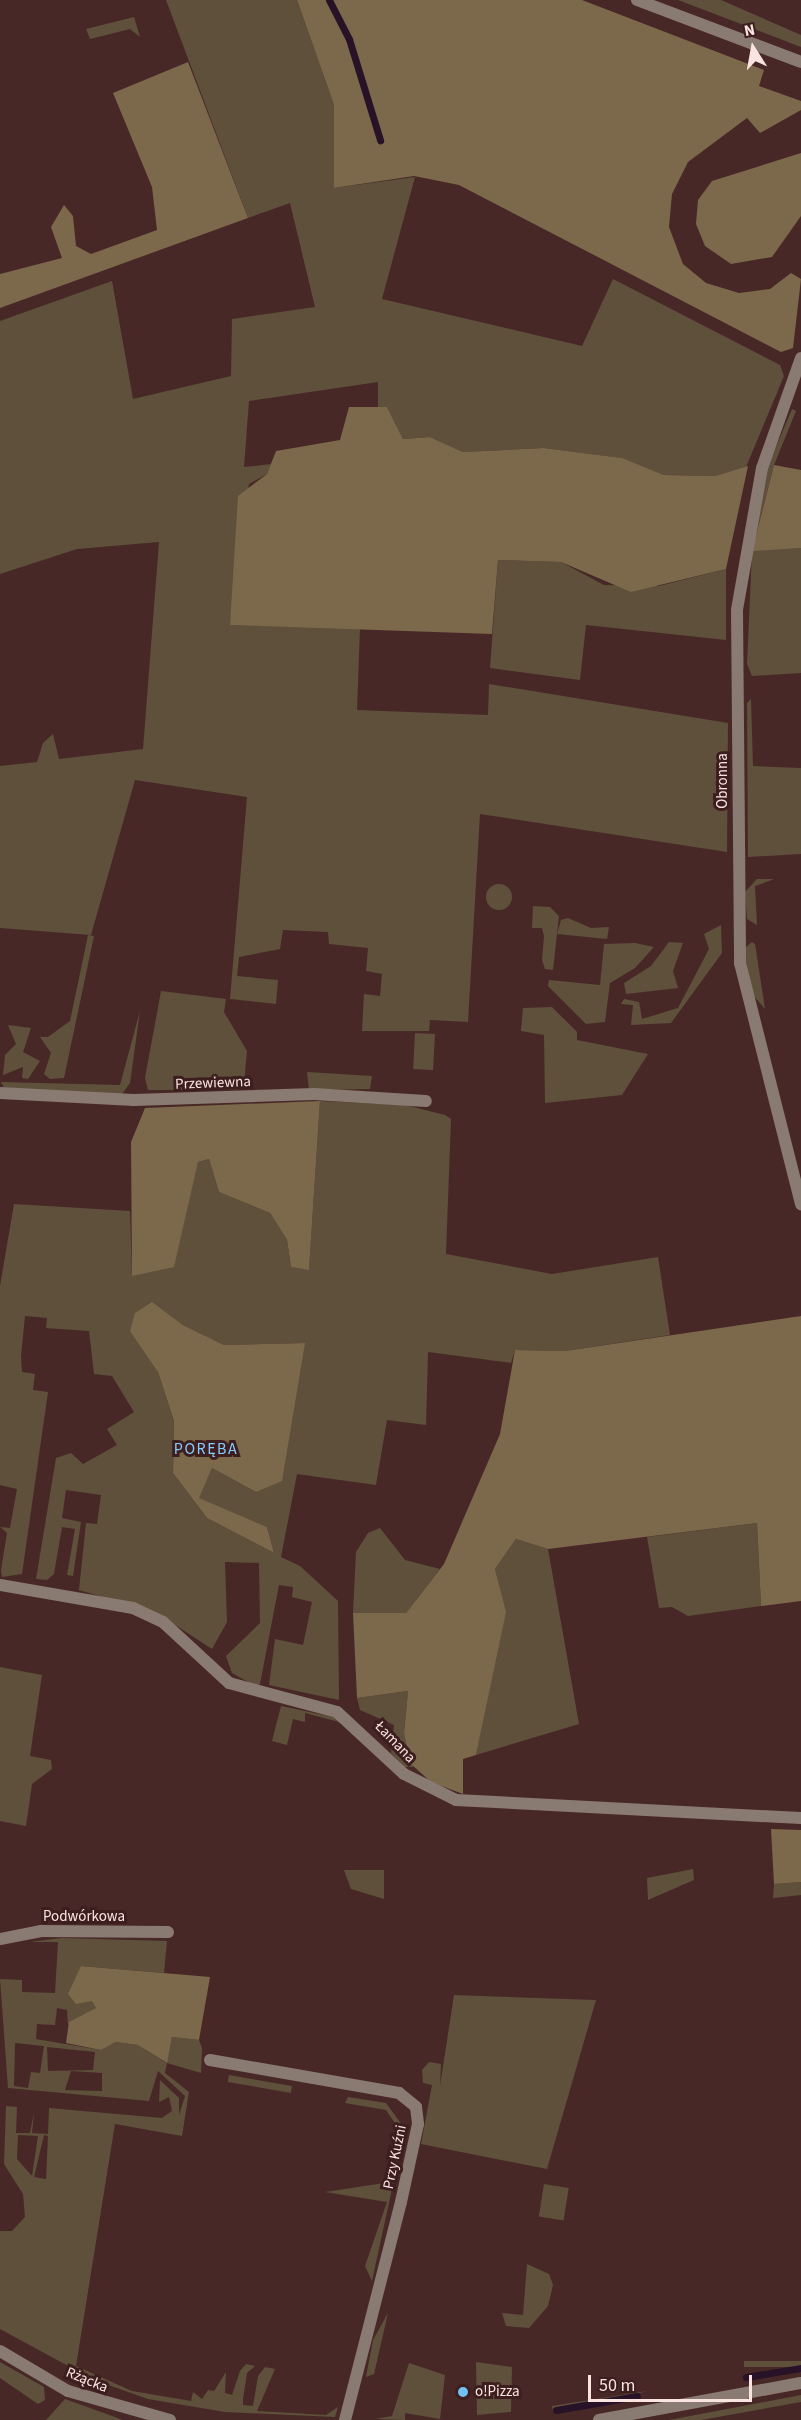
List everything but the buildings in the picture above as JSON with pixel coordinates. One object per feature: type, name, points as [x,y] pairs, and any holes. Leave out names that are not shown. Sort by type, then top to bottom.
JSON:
[{"type":"street","points":[[637,0],[801,62]]},
{"type":"street","name":"Obronna","points":[[801,358],[762,468],[745,547],[737,610],[737,687],[740,963],[801,1204]]},
{"type":"street","name":"Przewiewna","points":[[0,1093],[134,1100],[314,1094],[426,1101]]},
{"type":"street","name":"Łamana","points":[[0,1585],[133,1608],[163,1622],[229,1683],[337,1712],[404,1774],[456,1800],[801,1818]]},
{"type":"street","name":"Podwórkowa","points":[[0,1939],[41,1931],[168,1932]]},
{"type":"street","name":"Przy Kuźni","points":[[210,2060],[399,2093],[416,2106],[418,2124],[401,2202],[345,2420]]},
{"type":"street","name":"Rżącka","points":[[0,2351],[68,2391],[170,2420]]},
{"type":"street","points":[[599,2420],[801,2383]]},
{"type":"shaded area","points":[[166,0],[297,0],[334,105],[334,188],[415,177],[382,299],[582,346],[613,279],[780,365],[784,376],[746,467],[715,476],[664,475],[621,458],[544,448],[463,452],[430,437],[403,439],[387,407],[378,407],[378,382],[249,401],[244,467],[271,464],[267,474],[249,484],[230,625],[360,628],[357,710],[488,715],[489,684],[728,723],[727,852],[480,814],[468,1022],[430,1020],[429,1031],[362,1031],[364,994],[380,996],[382,974],[366,971],[368,948],[329,944],[328,932],[283,930],[280,949],[239,957],[237,976],[278,980],[276,1004],[230,999],[247,797],[135,780],[91,935],[0,928],[0,766],[37,762],[43,743],[53,734],[59,759],[143,749],[159,542],[77,549],[0,574],[0,321],[112,281],[133,399],[231,376],[232,319],[315,307],[290,203],[248,218]]},
{"type":"shaded area","points":[[297,0],[582,0],[764,70],[759,86],[801,101],[801,110],[760,133],[747,118],[688,162],[672,194],[669,227],[683,264],[706,283],[739,293],[770,289],[791,273],[801,279],[793,348],[781,352],[459,185],[414,176],[334,188],[334,105]]},
{"type":"shaded area","points":[[678,0],[721,0],[801,35],[801,47]]},
{"type":"shaded area","points":[[134,17],[140,37],[130,29],[90,39],[86,29]]},
{"type":"shaded area","points":[[188,62],[248,218],[0,308],[0,274],[62,258],[51,227],[64,205],[73,216],[76,246],[91,254],[157,230],[152,187],[113,93]]},
{"type":"shaded area","points":[[801,153],[801,216],[772,257],[731,264],[705,246],[696,224],[698,200],[712,181]]},
{"type":"shaded area","points":[[349,407],[387,407],[403,439],[430,437],[463,452],[544,448],[622,458],[664,475],[715,476],[748,466],[726,569],[631,592],[561,562],[498,560],[492,634],[230,625],[238,496],[267,474],[276,451],[340,440]]},
{"type":"shaded area","points":[[792,409],[796,411],[774,465],[753,547],[768,466]]},
{"type":"shaded area","points":[[774,465],[801,470],[801,548],[752,551]]},
{"type":"shaded area","points":[[801,548],[801,673],[752,676],[747,664],[752,550]]},
{"type":"shaded area","points":[[498,560],[561,562],[604,585],[659,586],[726,569],[726,640],[586,625],[580,680],[490,668]]},
{"type":"shaded area","points":[[751,699],[753,766],[801,768],[801,854],[748,857],[747,703]]},
{"type":"shaded area","points":[[757,879],[774,879],[755,886],[757,925],[747,919],[745,892]]},
{"type":"shaded area","points":[[499,884],[508,888],[512,897],[508,906],[499,910],[490,906],[486,897],[490,888]]},
{"type":"shaded area","points":[[533,906],[550,907],[559,916],[553,970],[545,969],[542,960],[544,936],[542,928],[532,928]]},
{"type":"shaded area","points":[[568,918],[591,928],[609,927],[607,939],[557,934],[561,920]]},
{"type":"shaded area","points":[[721,925],[722,953],[671,1023],[631,1025],[633,1005],[621,1004],[624,999],[639,1002],[642,1019],[678,1008],[709,949],[704,934]]},
{"type":"shaded area","points":[[88,935],[94,936],[64,1078],[50,1079],[44,1074],[51,1053],[40,1037],[48,1037],[70,1021]]},
{"type":"shaded area","points":[[669,942],[683,943],[673,971],[678,988],[626,994],[624,983],[651,966]]},
{"type":"shaded area","points":[[752,942],[755,944],[765,1009],[753,995],[746,963],[745,948]]},
{"type":"shaded area","points":[[635,943],[654,947],[635,968],[610,983],[605,1022],[586,1024],[548,986],[549,980],[600,985],[604,944]]},
{"type":"shaded area","points":[[161,991],[226,999],[224,1012],[247,1051],[244,1083],[237,1090],[148,1090],[145,1078]]},
{"type":"shaded area","points":[[552,1007],[577,1032],[577,1040],[648,1054],[622,1095],[545,1103],[544,1035],[521,1031],[523,1008]]},
{"type":"shaded area","points":[[140,1011],[130,1083],[122,1094],[4,1088],[1,1082],[120,1085]]},
{"type":"shaded area","points":[[8,1025],[31,1028],[23,1052],[40,1061],[28,1079],[22,1078],[23,1067],[3,1075],[5,1055],[16,1044]]},
{"type":"shaded area","points":[[415,1033],[435,1034],[433,1070],[413,1069]]},
{"type":"shaded area","points":[[307,1072],[372,1076],[370,1089],[309,1090]]},
{"type":"shaded area","points":[[320,1101],[405,1105],[445,1115],[451,1119],[446,1254],[552,1274],[658,1257],[670,1335],[565,1351],[515,1350],[511,1363],[428,1352],[426,1425],[387,1420],[376,1485],[297,1474],[281,1557],[300,1566],[338,1601],[339,1700],[269,1685],[275,1639],[303,1645],[312,1602],[292,1597],[293,1587],[279,1585],[260,1684],[257,1687],[232,1673],[226,1656],[260,1623],[259,1563],[225,1562],[227,1622],[212,1649],[157,1613],[79,1590],[86,1523],[97,1524],[101,1495],[66,1490],[62,1518],[81,1522],[73,1576],[67,1575],[75,1529],[62,1527],[54,1574],[47,1580],[36,1579],[56,1458],[71,1453],[83,1464],[117,1445],[107,1429],[134,1412],[112,1376],[94,1374],[89,1331],[46,1328],[47,1318],[25,1316],[21,1356],[22,1372],[35,1374],[33,1390],[48,1392],[22,1574],[2,1577],[7,1533],[0,1527],[10,1528],[17,1489],[0,1485],[0,1286],[14,1204],[130,1211],[132,1276],[191,1187],[198,1162],[209,1159],[219,1192],[270,1213],[287,1240],[291,1267],[309,1269]],"holes":[[[152,1303],[183,1325],[224,1345],[304,1343],[256,1492],[212,1468],[198,1498],[267,1527],[274,1553],[207,1518],[173,1473],[174,1421],[158,1372]]]},
{"type":"shaded area","points":[[320,1101],[309,1270],[291,1267],[287,1240],[270,1213],[219,1192],[209,1159],[198,1162],[174,1267],[132,1276],[131,1142],[145,1108]]},
{"type":"shaded area","points":[[152,1302],[183,1325],[224,1345],[305,1343],[282,1481],[256,1492],[212,1468],[199,1498],[267,1527],[274,1553],[207,1518],[173,1473],[174,1421],[158,1372],[130,1331],[135,1313]]},
{"type":"shaded area","points":[[801,1316],[801,1601],[761,1606],[757,1523],[548,1549],[516,1539],[495,1569],[506,1612],[476,1755],[463,1759],[463,1794],[431,1782],[411,1764],[404,1733],[408,1691],[357,1698],[353,1613],[406,1613],[444,1564],[500,1434],[515,1350],[565,1351]]},
{"type":"shaded area","points":[[757,1523],[761,1606],[688,1616],[672,1607],[659,1608],[647,1537]]},
{"type":"shaded area","points":[[380,1528],[405,1560],[440,1569],[406,1613],[353,1613],[356,1552],[368,1533]]},
{"type":"shaded area","points":[[516,1539],[548,1549],[579,1724],[476,1755],[505,1612],[495,1569]]},
{"type":"shaded area","points":[[0,1667],[42,1675],[30,1756],[51,1760],[52,1769],[32,1784],[26,1826],[0,1821]]},
{"type":"shaded area","points":[[408,1691],[404,1733],[414,1767],[405,1767],[391,1753],[394,1725],[360,1710],[357,1698]]},
{"type":"shaded area","points":[[281,1706],[334,1717],[345,1722],[365,1741],[343,1723],[305,1713],[305,1722],[293,1719],[287,1745],[272,1741]]},
{"type":"shaded area","points":[[771,1829],[801,1830],[801,1882],[774,1884]]},
{"type":"shaded area","points":[[693,1869],[694,1880],[648,1900],[647,1878]]},
{"type":"shaded area","points":[[344,1870],[384,1870],[384,1899],[351,1889]]},
{"type":"shaded area","points":[[801,1882],[801,1895],[773,1898],[774,1884]]},
{"type":"shaded area","points":[[62,1938],[167,1941],[164,1973],[81,1966],[96,2008],[68,2025],[67,2010],[57,2008],[55,2025],[37,2024],[36,2039],[101,2050],[116,2042],[139,2045],[166,2063],[172,2037],[199,2040],[202,2048],[201,2073],[167,2063],[165,2073],[189,2092],[182,2136],[115,2124],[76,2366],[132,2391],[191,2401],[193,2392],[202,2399],[208,2390],[214,2391],[226,2372],[225,2393],[232,2395],[240,2371],[246,2364],[255,2366],[247,2373],[243,2399],[243,2405],[253,2406],[258,2376],[265,2367],[275,2369],[257,2411],[326,2415],[338,2407],[335,2417],[225,2412],[148,2399],[94,2380],[0,2329],[0,2231],[12,2231],[25,2217],[23,2194],[4,2164],[6,2106],[17,2107],[16,2133],[30,2133],[34,2112],[32,2133],[48,2134],[49,2108],[162,2118],[172,2111],[169,2097],[159,2102],[160,2080],[179,2098],[179,2115],[185,2096],[158,2071],[149,2101],[8,2088],[0,1979],[22,1980],[22,1992],[55,1993],[58,1942],[30,1942]],"holes":[[[15,2043],[44,2046],[40,2073],[31,2072],[28,2088],[14,2086]],[[47,2047],[95,2052],[93,2070],[48,2071]],[[71,2071],[102,2073],[102,2091],[65,2090]],[[18,2135],[38,2136],[32,2176],[17,2159]],[[44,2135],[48,2136],[46,2179],[34,2177]]]},
{"type":"shaded area","points":[[81,1966],[210,1977],[199,2040],[172,2037],[167,2063],[138,2045],[116,2042],[101,2050],[66,2043],[69,2022],[96,2008],[92,2001],[76,2004],[68,1994]]},
{"type":"shaded area","points":[[454,1995],[596,2000],[547,2169],[421,2144],[432,2085],[423,2083],[422,2070],[429,2062],[441,2064],[440,2086]]},
{"type":"shaded area","points":[[229,2075],[292,2086],[291,2093],[228,2082]]},
{"type":"shaded area","points":[[348,2097],[386,2103],[405,2129],[372,2281],[365,2266],[387,2202],[325,2192],[384,2183],[386,2175],[392,2176],[401,2132],[386,2110],[345,2103]]},
{"type":"shaded area","points":[[544,2184],[569,2188],[564,2221],[539,2217]]},
{"type":"shaded area","points":[[527,2264],[549,2274],[553,2285],[548,2306],[529,2328],[506,2326],[502,2313],[523,2315]]},
{"type":"shaded area","points":[[388,2313],[374,2374],[366,2377],[373,2340]]},
{"type":"shaded area","points":[[744,2361],[801,2361],[801,2367],[744,2367]]},
{"type":"shaded area","points":[[0,2362],[44,2387],[45,2400],[38,2404],[0,2378]]},
{"type":"shaded area","points":[[476,2362],[512,2367],[511,2412],[477,2415]]},
{"type":"shaded area","points":[[409,2363],[445,2375],[440,2419],[405,2413],[405,2420],[375,2419],[392,2416]]},
{"type":"shaded area","points":[[647,2391],[579,2409],[553,2411],[552,2406]]},
{"type":"shaded area","points":[[801,2395],[801,2402],[701,2420],[669,2420]]},
{"type":"shaded area","points":[[65,2399],[115,2417],[122,2420],[46,2420]]},
{"type":"waterway","points":[[329,0],[349,39],[380,140]]},
{"type":"waterway","points":[[746,2377],[801,2368]]},
{"type":"waterway","points":[[556,2410],[637,2396]]},
{"type":"place","name":"o!Pizza","points":[[463,2392]]},
{"type":"district","name":"PORĘBA","points":[[206,1449]]}]
